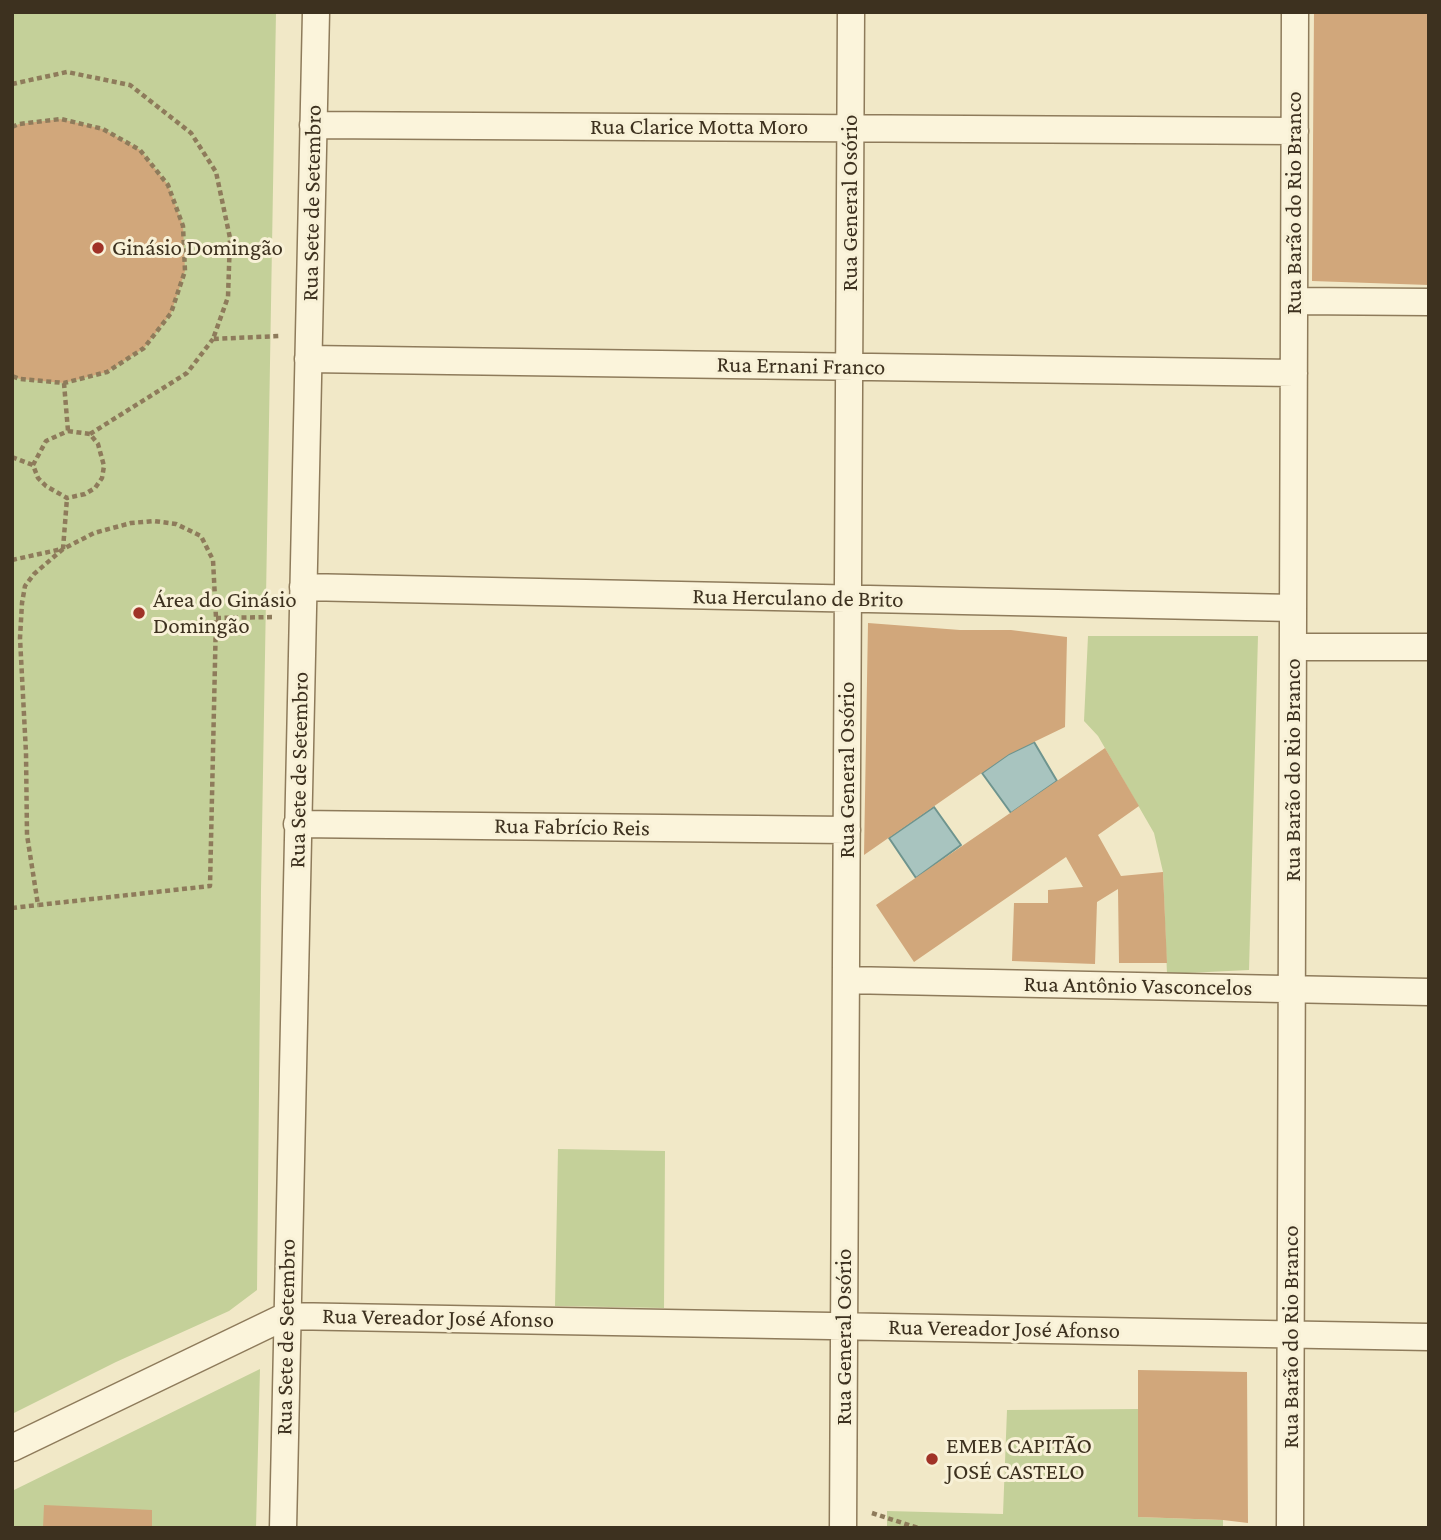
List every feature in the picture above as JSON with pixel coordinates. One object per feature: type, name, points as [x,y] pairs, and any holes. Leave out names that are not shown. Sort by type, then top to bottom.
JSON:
[{"type":"street","name":"Rua Sete de Setembro","points":[[283,1528],[316,12]]},
{"type":"street","name":"Rua General Osório","points":[[843,1528],[852,12]]},
{"type":"street","name":"Rua Barão do Rio Branco","points":[[1290,1528],[1295,12]]},
{"type":"street","name":"Rua Clarice Motta Moro","points":[[313,125],[1295,131]]},
{"type":"street","points":[[1294,301],[1429,302]]},
{"type":"street","name":"Rua Ernani Franco","points":[[308,348],[850,367],[1294,373]]},
{"type":"street","name":"Rua Herculano de Brito","points":[[303,587],[1293,608]]},
{"type":"street","points":[[1293,647],[1429,648]]},
{"type":"street","name":"Rua Fabrício Reis","points":[[297,824],[847,830]]},
{"type":"street","name":"Rua Antônio Vasconcelos","points":[[846,980],[1429,992]]},
{"type":"street","points":[[12,1448],[286,1315]]},
{"type":"street","name":"Rua Vereador José Afonso","points":[[286,1315],[1429,1337]]},
{"type":"path","points":[[12,84],[67,72],[130,85],[191,133],[216,172],[230,238],[228,297],[214,339],[187,373],[90,434],[68,431],[46,441],[33,465]]},
{"type":"path","points":[[12,127],[61,119],[103,129],[140,150],[168,185],[183,226],[185,271],[171,313],[144,348],[107,372],[64,383],[12,376]]},
{"type":"path","points":[[214,339],[308,348]]},
{"type":"path","points":[[64,383],[68,431]]},
{"type":"path","points":[[12,457],[33,465],[38,478],[46,486],[67,498],[85,494],[95,488],[102,478],[104,466],[98,444],[90,434]]},
{"type":"path","points":[[38,905],[27,835],[20,638],[22,603],[25,586],[63,549],[67,498]]},
{"type":"path","points":[[12,561],[63,549],[94,533],[131,523],[154,521],[176,524],[201,536],[213,560],[216,618],[210,886],[12,908]]},
{"type":"path","points":[[216,618],[302,616]]},
{"type":"path","points":[[871,1512],[918,1528]]},
{"type":"green space","name":"Área do Ginásio Domingão","points":[[12,12],[276,12],[257,1290],[229,1311],[116,1362],[12,1414]]},
{"type":"green space","points":[[1088,636],[1258,636],[1249,970],[1167,974],[1163,872],[1154,833],[1098,736],[1084,721]]},
{"type":"green space","points":[[558,1149],[665,1151],[664,1308],[555,1306]]},
{"type":"green space","points":[[260,1369],[256,1528],[12,1528],[12,1491]]},
{"type":"green space","points":[[1139,1409],[1138,1517],[1223,1520],[1223,1528],[887,1528],[887,1511],[1003,1514],[1007,1410]]},
{"type":"water","points":[[1034,742],[1057,781],[1011,813],[982,773],[1009,754]]},
{"type":"water","points":[[934,807],[961,845],[916,878],[889,838]]},
{"type":"building","points":[[1314,12],[1429,12],[1429,285],[1312,281]]},
{"type":"building","name":"Ginásio Domingão","points":[[61,119],[103,129],[140,150],[168,185],[183,226],[185,271],[171,313],[144,348],[107,372],[64,383],[12,376],[12,127]]},
{"type":"building","points":[[868,623],[960,630],[1011,630],[1067,637],[1065,727],[1009,754],[864,855]]},
{"type":"building","points":[[1105,748],[1139,806],[1098,835],[1121,876],[1163,872],[1167,963],[1119,963],[1118,889],[1097,902],[1095,964],[1012,961],[1014,903],[1048,903],[1048,890],[1083,887],[1066,857],[914,962],[876,905]]},
{"type":"building","points":[[1138,1370],[1247,1372],[1248,1523],[1138,1517]]},
{"type":"building","points":[[44,1505],[152,1510],[152,1528],[43,1528]]},
{"type":"place","name":"Ginásio Domingão","points":[[98,248]]},
{"type":"place","name":"Área do Ginásio Domingão","points":[[139,613]]},
{"type":"place","name":"EMEB CAPITÃO JOSÉ CASTELO","points":[[932,1459]]}]
